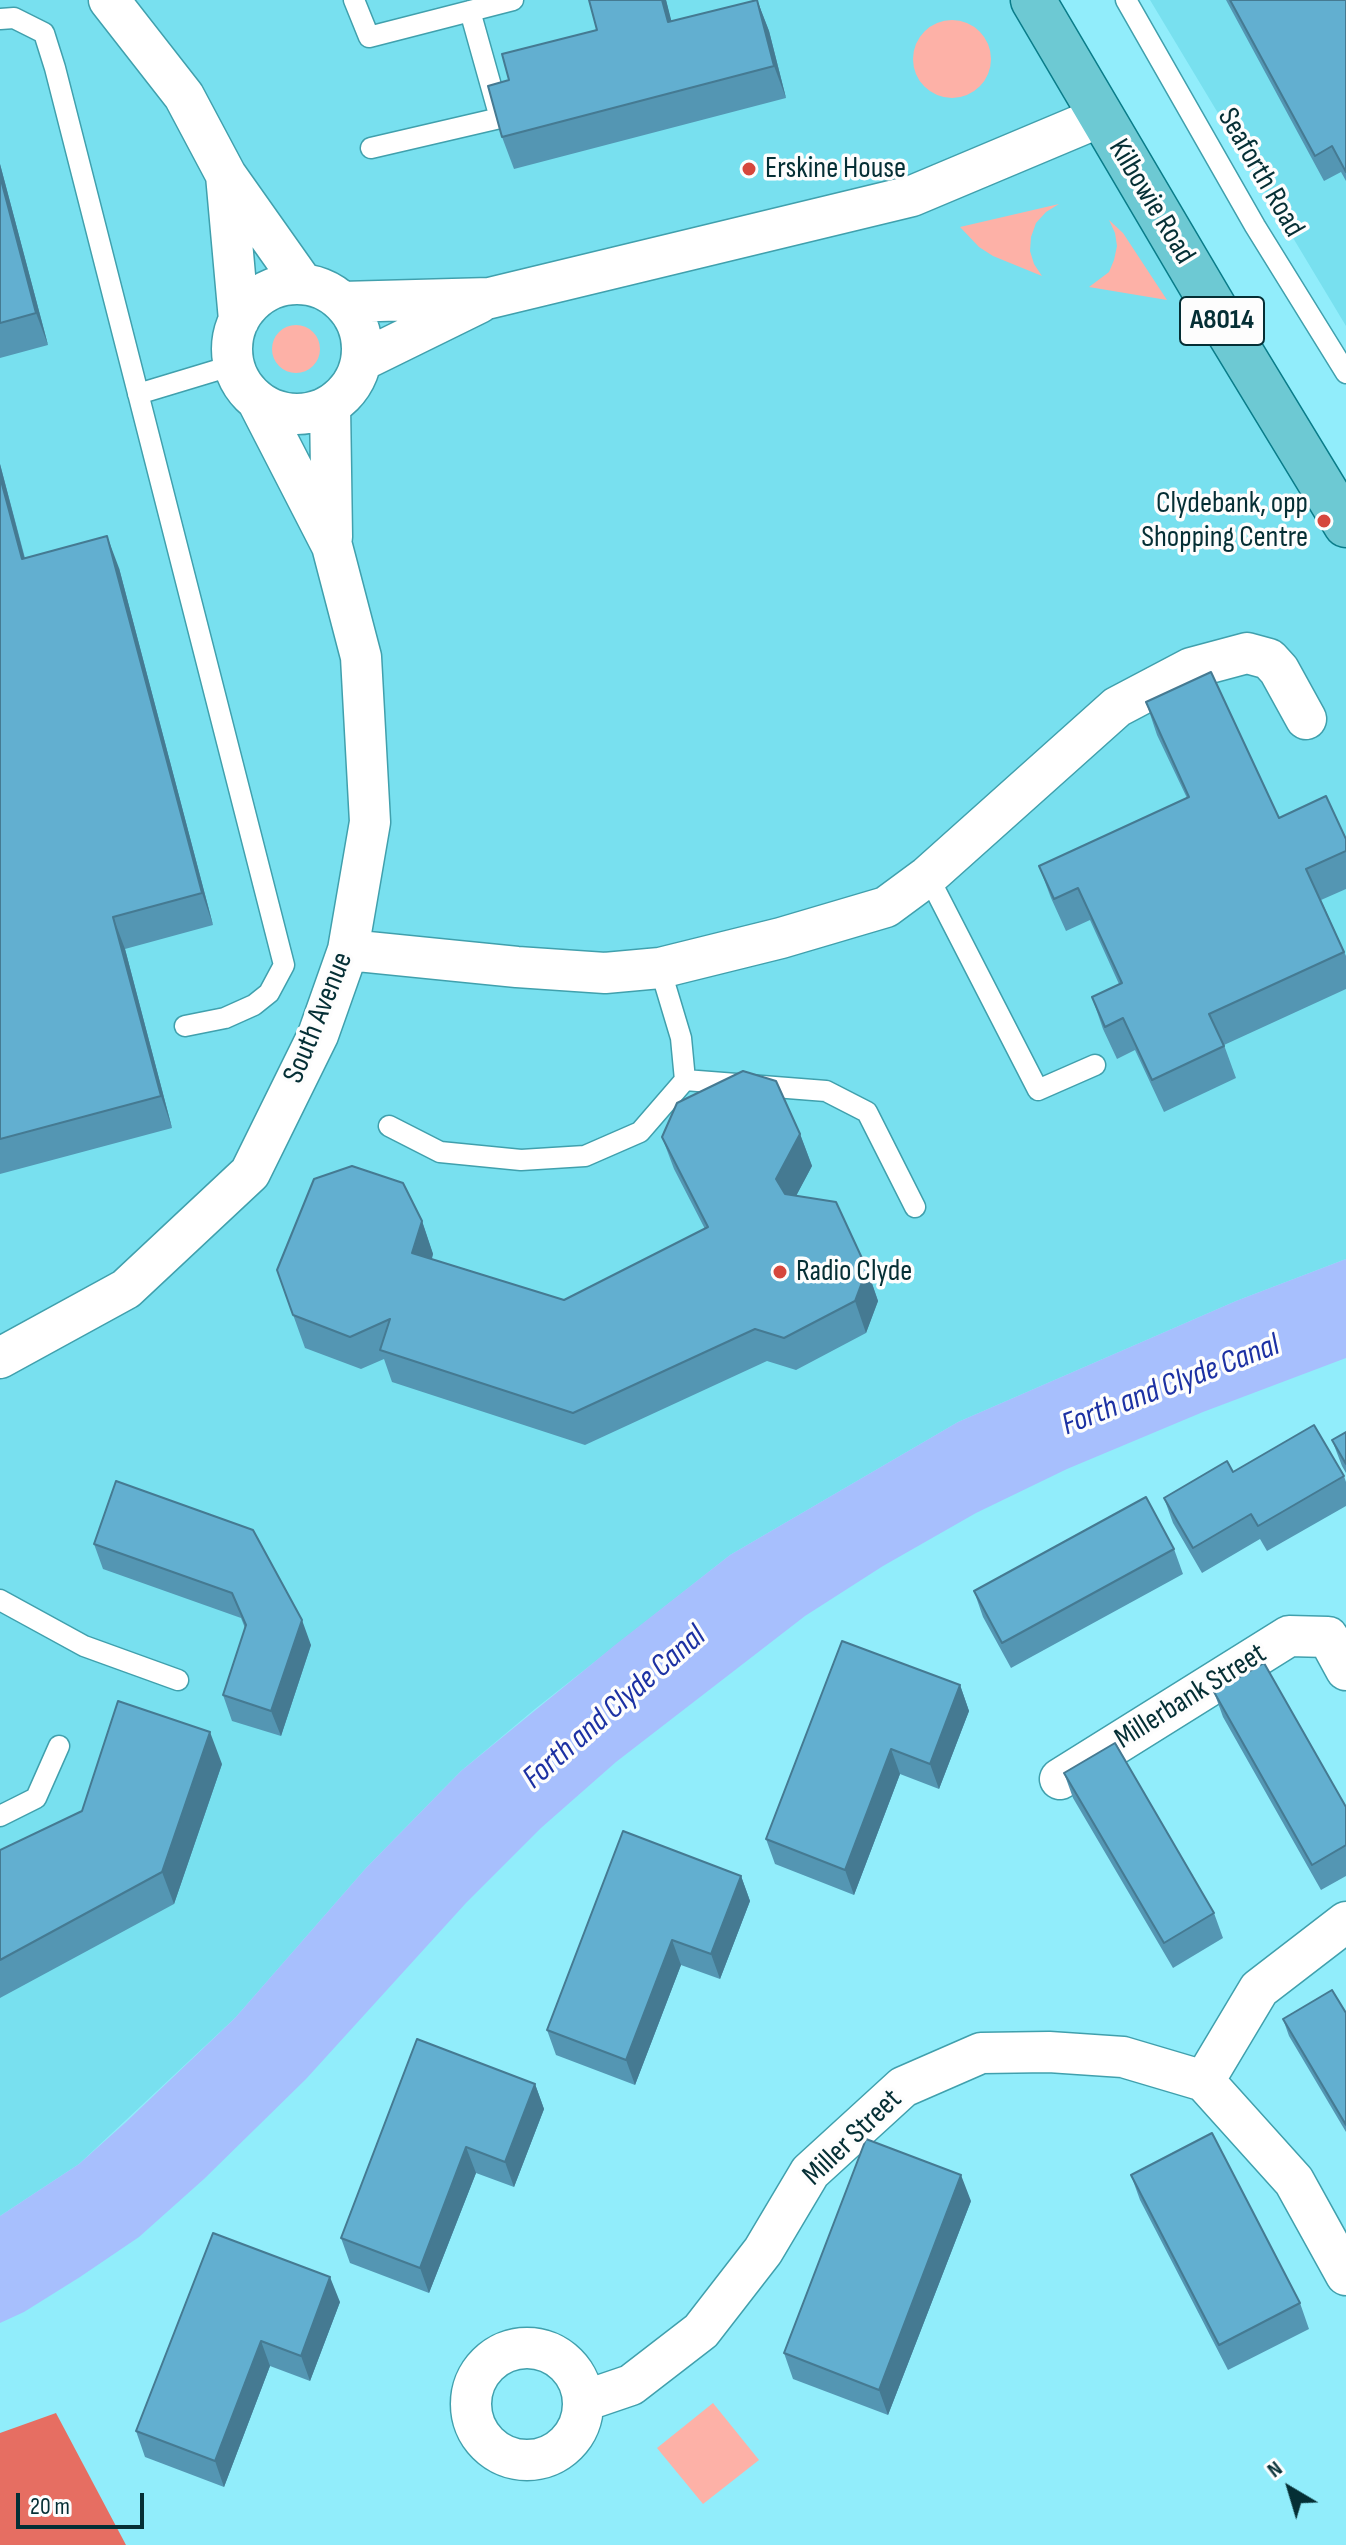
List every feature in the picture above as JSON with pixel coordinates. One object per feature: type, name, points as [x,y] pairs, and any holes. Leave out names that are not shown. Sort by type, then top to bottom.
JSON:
[{"type":"main road","name":"Kilbowie Road","points":[[1033,0],[1346,525]]},
{"type":"street","points":[[110,0],[184,96],[226,175],[303,284]]},
{"type":"street","points":[[342,302],[490,298],[912,196],[1100,117]]},
{"type":"street","points":[[226,175],[239,320]]},
{"type":"street","points":[[303,284],[324,290],[342,302],[355,319],[362,340],[361,361],[345,394],[313,413],[294,415],[275,411],[258,402],[242,385],[234,365],[232,342],[239,320],[250,304],[265,292],[283,285],[303,284]]},
{"type":"street","points":[[361,361],[490,298]]},
{"type":"street","name":"South Avenue","points":[[0,1358],[126,1289],[250,1173],[318,1035],[348,950],[370,822],[361,657],[332,546],[258,402]]},
{"type":"street","name":"South Avenue","points":[[330,405],[332,546]]},
{"type":"street","points":[[348,950],[605,973],[660,968],[781,938],[886,907],[928,876],[1117,707],[1191,668],[1247,653],[1269,659],[1279,670],[1306,719]]},
{"type":"street","name":"Millerbank Street","points":[[1060,1779],[1289,1636],[1340,1642]]},
{"type":"street","points":[[1346,1922],[1259,1989],[1204,2081],[1294,2181],[1346,2275]]},
{"type":"street","name":"Miller Street","points":[[584,2401],[631,2385],[701,2331],[763,2251],[810,2172],[903,2087],[981,2053],[1049,2052],[1123,2057],[1204,2081]]},
{"type":"lane","points":[[354,0],[369,37],[513,0]]},
{"type":"lane","name":"Seaforth Road","points":[[1126,0],[1255,226],[1346,373]]},
{"type":"lane","points":[[371,148],[500,118],[470,11]]},
{"type":"lane","points":[[0,19],[14,18],[44,33],[55,68],[284,965],[269,993],[254,1005],[225,1018],[185,1026]]},
{"type":"lane","points":[[138,394],[234,365]]},
{"type":"lane","points":[[928,876],[1038,1090],[1095,1065]]},
{"type":"lane","points":[[389,1126],[440,1152],[521,1160],[585,1156],[640,1132],[685,1080],[681,1038],[660,968]]},
{"type":"lane","points":[[685,1080],[826,1091],[867,1112],[915,1207]]},
{"type":"lane","points":[[0,1600],[84,1646],[178,1680]]},
{"type":"lane","points":[[0,1816],[36,1798],[59,1746]]},
{"type":"shaded area","points":[[0,0],[1033,0],[1346,530],[1346,1259],[1236,1301],[958,1422],[730,1555],[461,1771],[366,1868],[235,2018],[79,2164],[0,2216]]},
{"type":"shaded area","points":[[1150,0],[1346,0],[1346,326]]},
{"type":"shaded area","points":[[944,20],[960,20],[974,26],[985,37],[991,59],[985,81],[974,92],[960,98],[944,98],[930,92],[919,81],[913,67],[913,51],[919,37],[930,26]]},
{"type":"shaded area","points":[[1059,204],[1036,223],[1031,237],[1030,251],[1042,276],[993,256],[979,247],[960,227]]},
{"type":"shaded area","points":[[1109,220],[1123,233],[1167,300],[1089,287],[1109,272],[1114,260],[1117,246]]},
{"type":"shaded area","points":[[296,325],[313,332],[320,349],[313,366],[296,373],[279,366],[272,349],[279,332]]},
{"type":"shaded area","points":[[713,2403],[759,2460],[703,2504],[657,2448]]},
{"type":"shaded area","points":[[56,2413],[126,2545],[0,2545],[0,2433]]},
{"type":"water","name":"Forth and Clyde Canal","points":[[1346,1259],[1346,1358],[1203,1412],[1067,1469],[976,1513],[883,1566],[805,1616],[616,1762],[541,1828],[466,1903],[306,2079],[204,2179],[139,2237],[24,2312],[0,2323],[0,2216],[79,2164],[125,2123],[235,2018],[366,1868],[461,1771],[615,1645],[730,1555],[958,1422],[1236,1301]]},
{"type":"building","points":[[589,0],[662,0],[668,22],[757,0],[774,66],[502,137],[488,86],[509,80],[502,54],[597,30]]},
{"type":"building","points":[[1230,0],[1346,0],[1346,172],[1332,146],[1315,156]]},
{"type":"building","points":[[0,176],[36,313],[0,323]]},
{"type":"building","points":[[0,477],[22,559],[107,536],[202,893],[113,917],[161,1096],[0,1139]]},
{"type":"building","points":[[1211,672],[1279,818],[1326,796],[1346,839],[1346,851],[1306,869],[1344,952],[1209,1014],[1224,1046],[1152,1080],[1123,1018],[1105,1027],[1092,997],[1122,983],[1078,888],[1054,899],[1039,866],[1189,797],[1146,702]]},
{"type":"building","name":"Radio Clyde","points":[[743,1071],[776,1081],[800,1134],[776,1179],[785,1194],[836,1202],[867,1269],[855,1301],[784,1338],[755,1329],[573,1413],[380,1350],[390,1319],[350,1337],[293,1315],[277,1270],[314,1179],[352,1166],[403,1183],[422,1221],[412,1253],[564,1300],[708,1227],[662,1137],[677,1103]]},
{"type":"building","points":[[1314,1425],[1344,1476],[1258,1526],[1251,1514],[1193,1548],[1164,1498],[1227,1461],[1233,1472]]},
{"type":"building","points":[[1346,1432],[1346,1464],[1332,1440]]},
{"type":"building","points":[[116,1481],[253,1530],[302,1620],[271,1711],[223,1695],[246,1625],[232,1593],[94,1544]]},
{"type":"building","points":[[1146,1497],[1174,1549],[1002,1643],[974,1591]]},
{"type":"building","points":[[842,1641],[960,1685],[930,1764],[891,1749],[845,1870],[766,1839]]},
{"type":"building","points":[[1264,1663],[1346,1807],[1346,1845],[1312,1865],[1214,1692]]},
{"type":"building","points":[[118,1701],[210,1732],[162,1872],[0,1960],[0,1850],[82,1811]]},
{"type":"building","points":[[1115,1743],[1214,1913],[1164,1943],[1064,1773]]},
{"type":"building","points":[[623,1831],[741,1876],[711,1954],[672,1940],[626,2060],[547,2030]]},
{"type":"building","points":[[1332,1990],[1346,2013],[1346,2125],[1283,2019]]},
{"type":"building","points":[[417,2039],[535,2084],[505,2162],[466,2147],[420,2268],[341,2238]]},
{"type":"building","points":[[1212,2133],[1300,2303],[1219,2345],[1131,2175]]},
{"type":"building","points":[[866,2139],[961,2175],[879,2390],[784,2353]]},
{"type":"building","points":[[213,2233],[330,2277],[301,2356],[261,2341],[215,2461],[136,2431]]},
{"type":"place","name":"Erskine House","points":[[749,169]]},
{"type":"place","name":"Clydebank, opp Shopping Centre","points":[[1324,521]]},
{"type":"place","name":"Radio Clyde","points":[[780,1272]]}]
